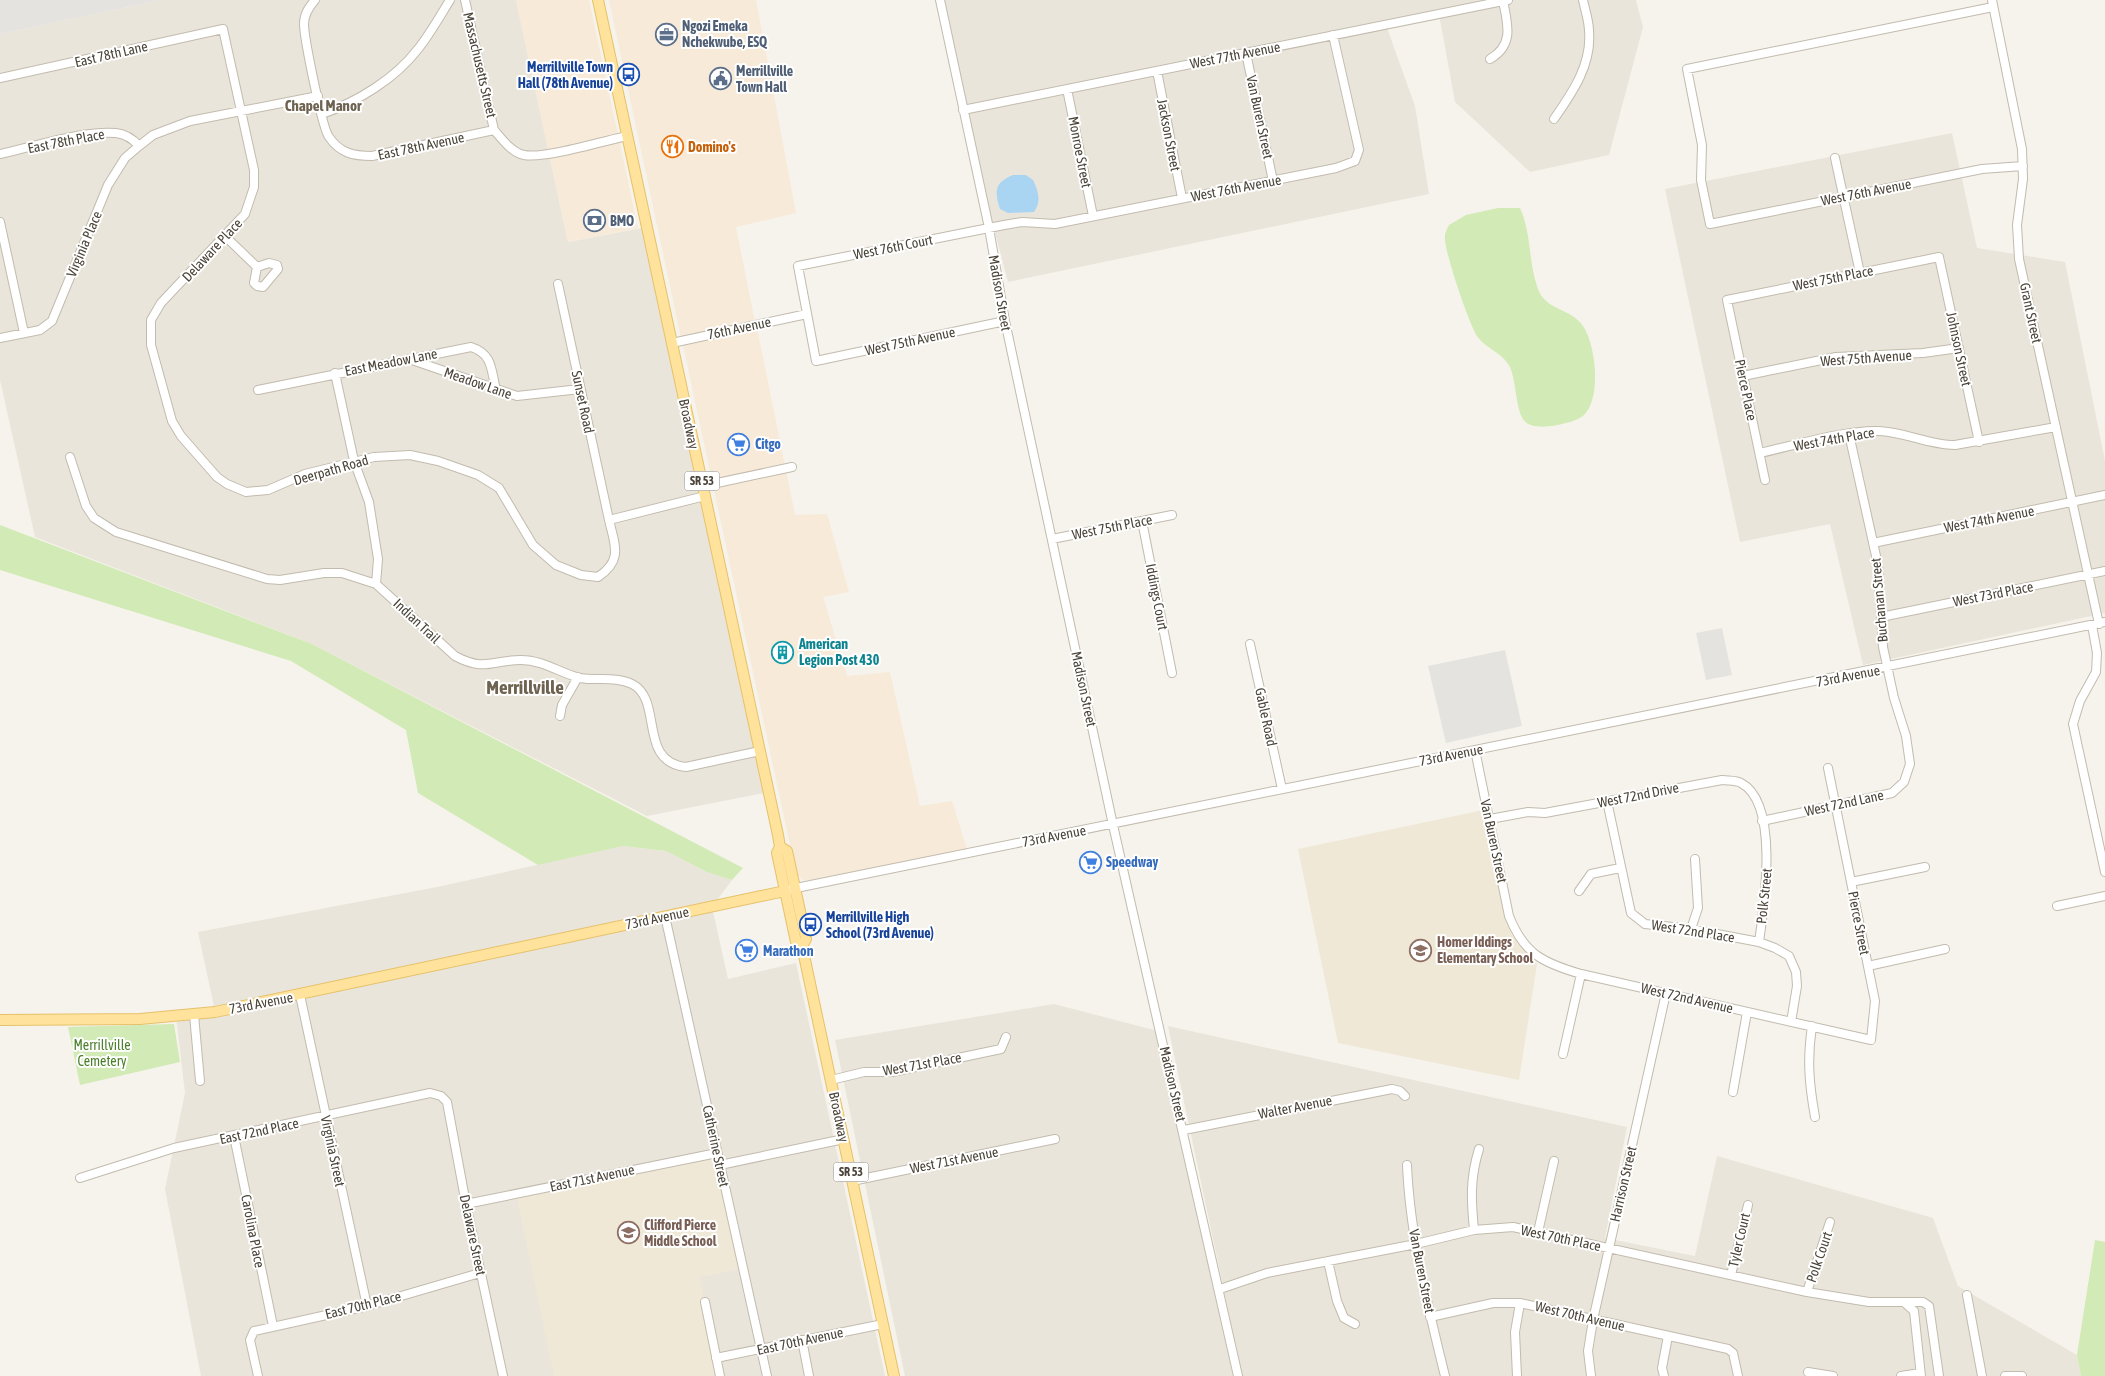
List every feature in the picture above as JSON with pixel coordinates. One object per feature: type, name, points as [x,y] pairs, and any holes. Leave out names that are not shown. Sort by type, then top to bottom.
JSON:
[{"type":"main road","name":"Broadway","points":[[598,0],[760,751],[780,848],[777,853],[790,890],[796,942],[802,946],[894,1376]]},
{"type":"main road","name":"73rd Avenue","points":[[0,1020],[132,1019],[194,1015],[300,995],[790,890]]},
{"type":"street","name":"East 78th Avenue","points":[[316,0],[306,13],[304,22],[318,96],[328,136],[341,150],[355,156],[372,156],[494,130]]},
{"type":"street","points":[[322,114],[341,107],[384,81],[403,65],[418,49],[450,0]]},
{"type":"street","name":"Massachusetts Street","points":[[465,0],[494,130]]},
{"type":"street","name":"Madison Street","points":[[940,0],[989,228],[1005,321],[1113,824],[1184,1130],[1238,1376]]},
{"type":"street","points":[[1490,59],[1502,52],[1506,41],[1505,0]]},
{"type":"street","name":"West 77th Avenue","points":[[963,110],[1505,0]]},
{"type":"street","points":[[1554,119],[1575,90],[1588,54],[1590,31],[1583,0]]},
{"type":"street","name":"West 76th Avenue","points":[[1992,4],[1687,69],[1702,145],[1701,180],[1710,224],[1982,169],[2023,166]]},
{"type":"street","name":"Grant Street","points":[[1992,4],[2022,149],[2023,166],[2017,225],[2018,250],[2099,624],[2096,672],[2080,701],[2073,724],[2105,872]]},
{"type":"street","name":"East 78th Lane","points":[[0,78],[223,29]]},
{"type":"street","name":"Delaware Place","points":[[151,346],[151,320],[161,303],[226,237],[245,214],[254,187],[254,170],[223,29]]},
{"type":"street","name":"West 76th Avenue","points":[[989,228],[1022,222],[1056,224],[1336,168],[1355,161],[1359,150],[1333,35]]},
{"type":"street","name":"Van Buren Street","points":[[1246,53],[1273,181]]},
{"type":"street","name":"Jackson Street","points":[[1157,71],[1182,198]]},
{"type":"street","name":"Monroe Street","points":[[1067,89],[1093,216]]},
{"type":"street","points":[[139,146],[153,135],[190,121],[318,96]]},
{"type":"street","points":[[494,130],[506,144],[522,155],[540,155],[627,136]]},
{"type":"street","name":"East 78th Place","points":[[0,154],[96,133],[118,133],[132,138],[139,146]]},
{"type":"street","name":"Virginia Place","points":[[0,338],[40,330],[52,321],[108,185],[126,158],[139,146]]},
{"type":"street","points":[[1835,158],[1860,273]]},
{"type":"street","points":[[0,222],[24,333]]},
{"type":"street","name":"West 76th Court","points":[[807,314],[798,266],[989,228]]},
{"type":"street","points":[[226,237],[257,266]]},
{"type":"street","name":"West 75th Place","points":[[1726,300],[1939,257]]},
{"type":"street","name":"Johnson Street","points":[[1939,257],[1979,442]]},
{"type":"street","name":"Sunset Road","points":[[558,284],[609,520]]},
{"type":"street","name":"Pierce Place","points":[[1726,300],[1765,480]]},
{"type":"street","name":"76th Avenue","points":[[672,342],[807,314]]},
{"type":"street","name":"West 75th Avenue","points":[[807,314],[816,361],[1005,321]]},
{"type":"street","name":"Deerpath Road","points":[[151,346],[172,421],[181,436],[218,477],[227,484],[246,492],[260,491],[279,486],[305,474],[374,457],[410,455],[438,461],[478,476],[499,488],[533,545],[556,566],[581,575],[598,577],[610,570],[617,554],[609,520]]},
{"type":"street","name":"East Meadow Lane","points":[[258,390],[471,346],[482,350],[487,355],[496,390]]},
{"type":"street","name":"West 75th Avenue","points":[[1743,376],[1836,358],[1923,353],[1959,348]]},
{"type":"street","name":"Meadow Lane","points":[[407,358],[518,396],[537,396],[580,390]]},
{"type":"street","points":[[335,373],[354,461],[369,502],[378,559],[376,584]]},
{"type":"street","name":"West 74th Place","points":[[1760,452],[1849,434],[1877,431],[1948,445],[1979,442],[2056,427]]},
{"type":"street","name":"Buchanan Street","points":[[1849,434],[1880,577],[1882,640],[1887,668],[1906,736],[1910,764]]},
{"type":"street","name":"Indian Trail","points":[[70,456],[86,506],[94,518],[116,532],[267,579],[280,580],[324,573],[342,573],[376,584],[455,656],[469,664],[485,666],[528,661],[546,664],[578,677],[621,681],[634,685],[640,691],[659,753],[674,766],[686,767],[760,751]]},
{"type":"street","points":[[609,520],[792,467]]},
{"type":"street","name":"West 74th Avenue","points":[[1873,543],[2105,495]]},
{"type":"street","name":"West 75th Place","points":[[1052,539],[1172,514]]},
{"type":"street","name":"Iddings Court","points":[[1142,521],[1172,672]]},
{"type":"street","name":"West 73rd Place","points":[[1881,617],[2105,572]]},
{"type":"street","name":"73rd Avenue","points":[[790,890],[2099,624]]},
{"type":"street","name":"Gable Road","points":[[1250,644],[1282,789]]},
{"type":"street","points":[[560,716],[562,704],[578,677]]},
{"type":"street","name":"Van Buren Street","points":[[1475,750],[1510,916],[1516,932]]},
{"type":"street","name":"West 72nd Lane","points":[[1762,821],[1892,793],[1904,782],[1910,764]]},
{"type":"street","name":"Pierce Street","points":[[1828,768],[1874,1001],[1871,1040]]},
{"type":"street","name":"West 72nd Drive","points":[[1490,819],[1528,812],[1545,813],[1722,780],[1741,783],[1755,796],[1762,821]]},
{"type":"street","points":[[1579,891],[1591,874],[1620,868],[1607,801]]},
{"type":"street","name":"Polk Street","points":[[1759,942],[1767,880],[1768,856],[1762,821]]},
{"type":"street","points":[[1691,929],[1698,908],[1695,859]]},
{"type":"street","name":"West 72nd Place","points":[[1620,868],[1631,913],[1645,924],[1691,929],[1759,942]]},
{"type":"street","points":[[1851,882],[1925,868]]},
{"type":"street","points":[[2058,906],[2105,896]]},
{"type":"street","name":"Catherine Street","points":[[665,916],[767,1376]]},
{"type":"street","name":"West 72nd Avenue","points":[[1516,932],[1526,947],[1556,967],[1871,1040]]},
{"type":"street","points":[[1759,942],[1789,956],[1796,972],[1797,986],[1791,1022]]},
{"type":"street","points":[[1868,966],[1945,949]]},
{"type":"street","points":[[1563,1054],[1581,974]]},
{"type":"street","name":"Harrison Street","points":[[1591,1376],[1588,1351],[1593,1320],[1666,992]]},
{"type":"street","name":"Virginia Street","points":[[300,995],[367,1306]]},
{"type":"street","points":[[1733,1092],[1747,1012]]},
{"type":"street","points":[[194,1015],[200,1081]]},
{"type":"street","points":[[1812,1026],[1808,1054],[1808,1076],[1815,1117]]},
{"type":"street","name":"West 71st Place","points":[[831,1080],[864,1072],[892,1072],[1000,1049],[1006,1037]]},
{"type":"street","name":"Walter Avenue","points":[[1184,1130],[1392,1089],[1400,1091],[1405,1096]]},
{"type":"street","name":"East 72nd Place","points":[[80,1178],[174,1148],[430,1094],[441,1096]]},
{"type":"street","name":"Delaware Street","points":[[441,1096],[447,1102],[480,1273],[503,1376]]},
{"type":"street","name":"Carolina Place","points":[[234,1136],[272,1326]]},
{"type":"street","name":"West 71st Avenue","points":[[852,1180],[1055,1139]]},
{"type":"street","points":[[720,1165],[844,1140]]},
{"type":"street","points":[[1474,1230],[1471,1194],[1472,1173],[1479,1148]]},
{"type":"street","name":"East 71st Avenue","points":[[466,1204],[717,1153]]},
{"type":"street","points":[[1538,1232],[1554,1161]]},
{"type":"street","name":"Van Buren Street","points":[[1407,1165],[1408,1194],[1416,1244],[1444,1376]]},
{"type":"street","name":"Tyler Court","points":[[1731,1276],[1748,1205]]},
{"type":"street","name":"Polk Court","points":[[1807,1292],[1830,1222]]},
{"type":"street","name":"West 70th Place","points":[[1220,1289],[1267,1274],[1416,1244],[1474,1230],[1514,1227],[1807,1292],[1870,1302],[1923,1302],[1929,1306],[1939,1376]]},
{"type":"street","points":[[1328,1261],[1337,1301],[1344,1318],[1355,1324]]},
{"type":"street","name":"East 70th Place","points":[[258,1376],[250,1340],[254,1331],[367,1306],[480,1273]]},
{"type":"street","points":[[1967,1296],[1982,1376]]},
{"type":"street","points":[[705,1302],[720,1376]]},
{"type":"street","name":"West 70th Avenue","points":[[1430,1317],[1493,1303],[1520,1303],[1728,1349],[1733,1353],[1738,1376]]},
{"type":"street","points":[[1517,1376],[1515,1332],[1520,1303]]},
{"type":"street","points":[[1901,1376],[1921,1374],[1914,1311],[1905,1303]]},
{"type":"street","name":"East 70th Avenue","points":[[716,1358],[883,1324]]},
{"type":"street","points":[[1664,1376],[1662,1368],[1668,1336]]},
{"type":"street","points":[[802,1340],[808,1376]]},
{"type":"street","points":[[1808,1372],[1833,1376]]},
{"type":"street","points":[[2005,1376],[2022,1376]]},
{"type":"shaded area","points":[[0,0],[162,0],[0,34]]},
{"type":"shaded area","points":[[162,0],[516,0],[568,242],[647,227],[769,792],[647,816],[312,644],[35,537],[0,380],[0,34]]},
{"type":"shaded area","points":[[516,0],[589,0],[638,228],[568,242]]},
{"type":"shaded area","points":[[609,0],[756,0],[796,213],[736,227],[755,322],[681,338]]},
{"type":"shaded area","points":[[942,0],[1636,0],[1643,27],[1609,155],[1530,172],[1455,102],[1439,14],[1386,25],[1415,106],[1429,194],[1008,282],[963,110]]},
{"type":"shaded area","points":[[1952,133],[1977,248],[2065,262],[2105,461],[2105,613],[1863,665],[1830,524],[1740,542],[1665,189]]},
{"type":"shaded area","points":[[757,328],[795,515],[827,514],[849,592],[823,597],[847,676],[890,672],[920,806],[952,801],[967,849],[810,880],[803,880],[796,873],[683,345]]},
{"type":"shaded area","points":[[1722,628],[1732,675],[1706,680],[1696,633]]},
{"type":"shaded area","points":[[1505,650],[1522,726],[1446,743],[1428,666]]},
{"type":"shaded area","name":"Homer Iddings Elementary School","points":[[1488,809],[1512,935],[1537,964],[1519,1080],[1338,1043],[1298,849]]},
{"type":"shaded area","points":[[623,846],[666,851],[707,872],[732,880],[712,907],[728,979],[796,963],[885,1376],[201,1376],[165,1189],[185,1093],[176,1016],[215,1011],[198,932],[437,887]]},
{"type":"shaded area","points":[[1054,1004],[1158,1031],[1233,1376],[905,1376],[835,1040]]},
{"type":"shaded area","points":[[1168,1026],[1627,1127],[1605,1238],[1695,1256],[1717,1156],[1933,1218],[1958,1286],[2077,1355],[2081,1376],[1242,1376]]},
{"type":"shaded area","name":"Clifford Pierce Middle School","points":[[716,1156],[740,1269],[700,1277],[719,1376],[554,1376],[517,1197]]},
{"type":"green space","points":[[1498,208],[1520,208],[1524,218],[1538,289],[1547,302],[1578,320],[1588,335],[1594,358],[1595,385],[1593,397],[1589,408],[1583,416],[1573,421],[1543,427],[1526,423],[1519,408],[1510,367],[1503,358],[1477,336],[1463,304],[1446,247],[1446,232],[1449,225],[1466,215]]},
{"type":"green space","points":[[0,525],[312,644],[743,868],[732,880],[707,872],[666,851],[623,846],[538,865],[418,793],[406,730],[291,661],[0,570]]},
{"type":"green space","name":"Merrillville Cemetery","points":[[174,1024],[180,1062],[80,1085],[68,1027]]},
{"type":"green space","points":[[2095,1240],[2105,1242],[2105,1376],[2081,1376],[2077,1355]]},
{"type":"water","points":[[1013,175],[1026,175],[1033,180],[1039,200],[1034,212],[1008,213],[1000,209],[997,197],[999,184]]},
{"type":"place","name":"Ngozi Emeka Nchekwube, ESQ","points":[[666,34]]},
{"type":"place","name":"Merrillville Town Hall (78th Avenue)","points":[[629,75]]},
{"type":"place","name":"Merrillville Town Hall","points":[[720,79]]},
{"type":"place","name":"Domino's","points":[[672,147]]},
{"type":"place","name":"BMO","points":[[594,221]]},
{"type":"place","name":"Citgo","points":[[739,444]]},
{"type":"place","name":"American Legion Post 430","points":[[783,652]]},
{"type":"place","name":"Speedway","points":[[1090,862]]},
{"type":"place","name":"Merrillville High School (73rd Avenue)","points":[[810,925]]},
{"type":"place","name":"Homer Iddings Elementary School","points":[[1421,950]]},
{"type":"place","name":"Marathon","points":[[747,951]]},
{"type":"place","name":"Clifford Pierce Middle School","points":[[628,1233]]},
{"type":"district","name":"Chapel Manor","points":[[323,106]]},
{"type":"district","name":"Merrillville","points":[[525,687]]}]
